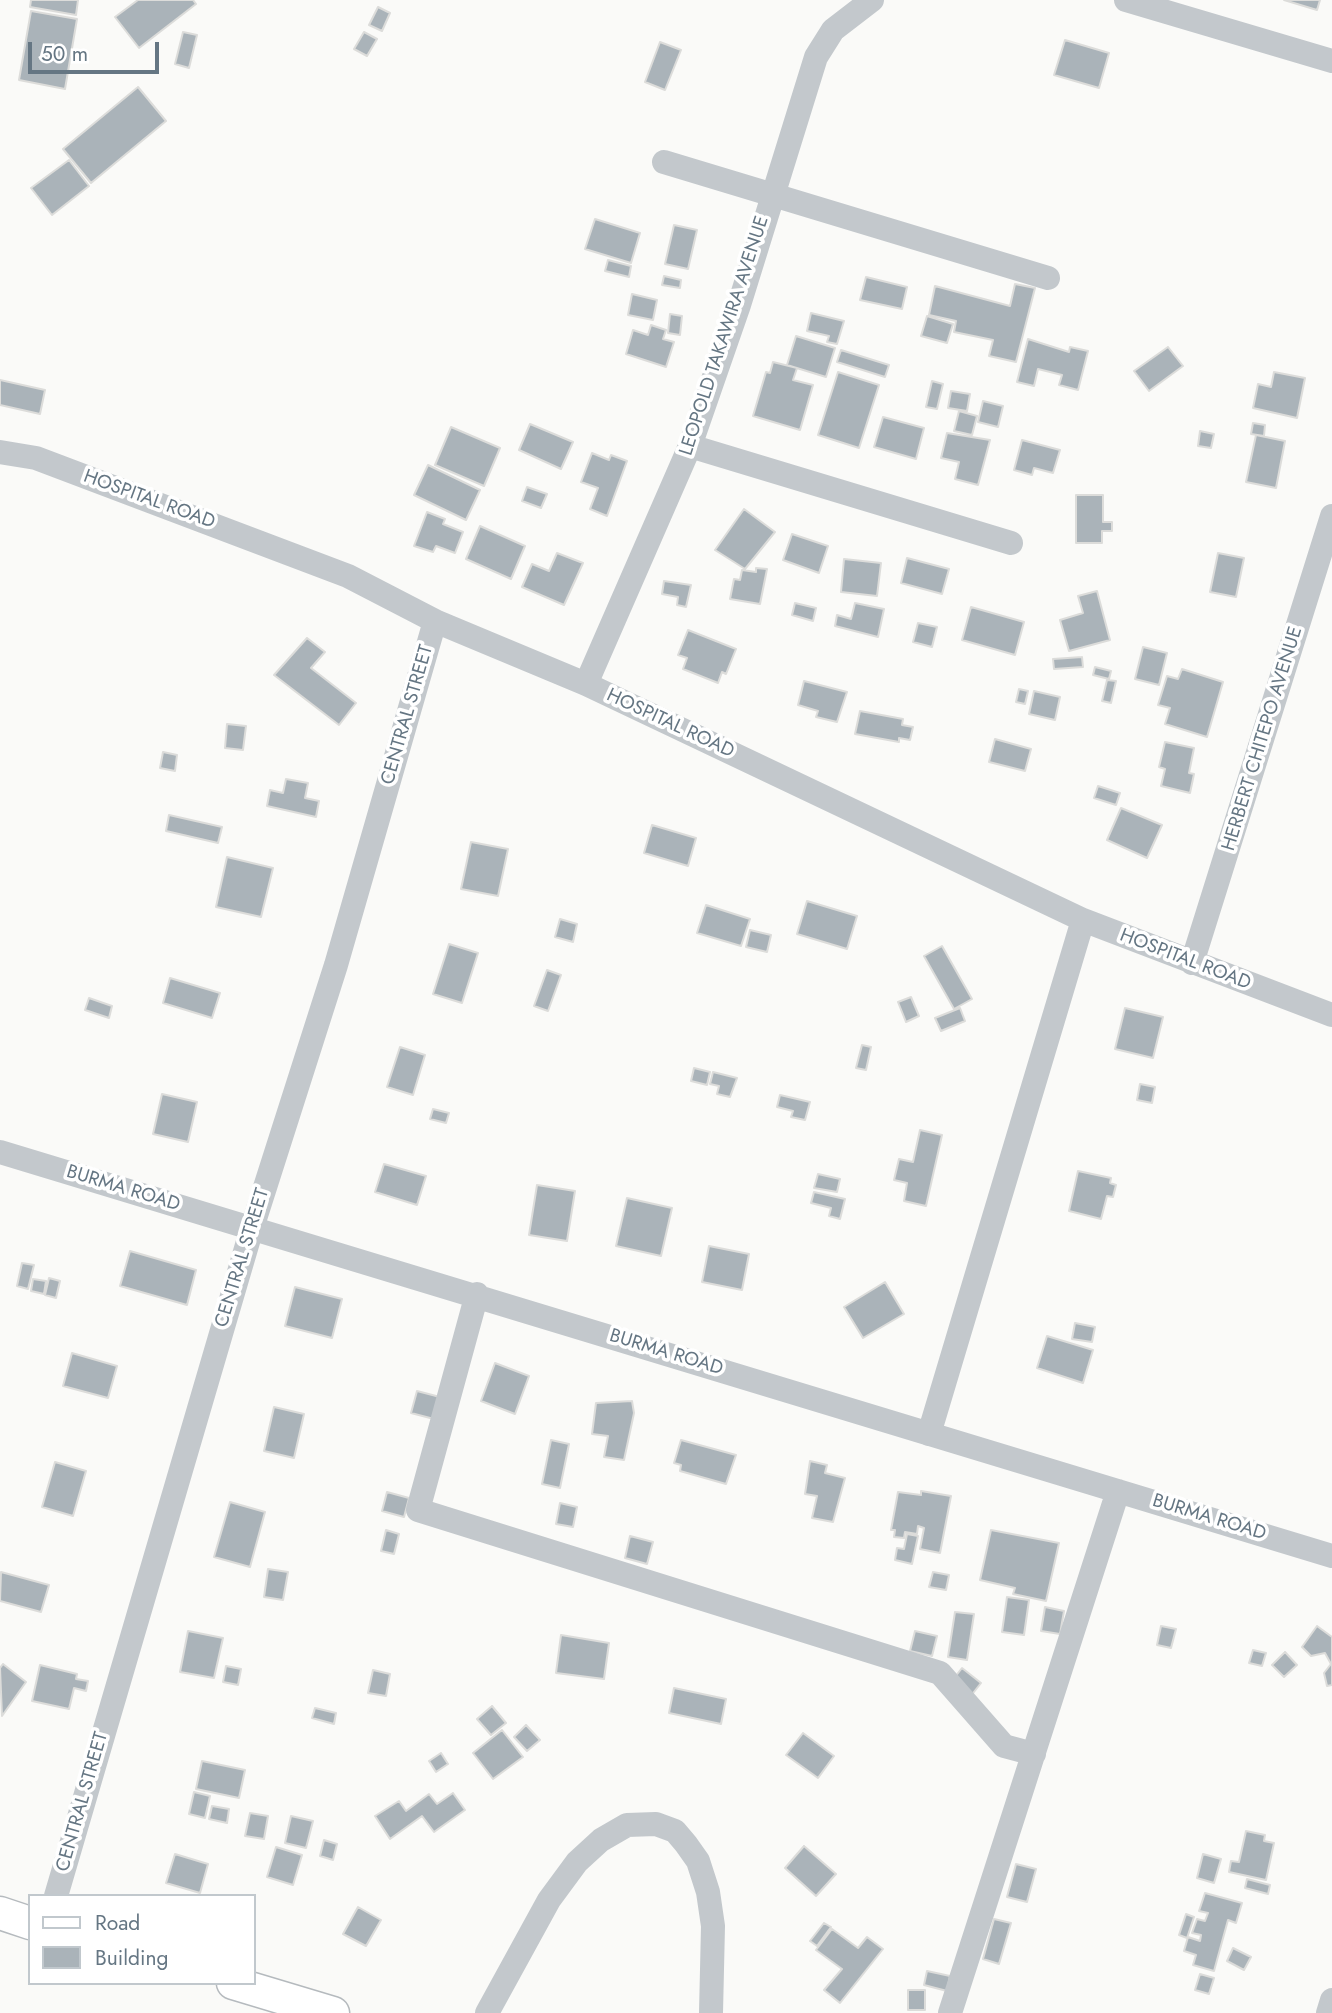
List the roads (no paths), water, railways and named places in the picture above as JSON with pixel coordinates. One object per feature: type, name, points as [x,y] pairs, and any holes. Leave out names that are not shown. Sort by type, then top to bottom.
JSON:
[{"type":"main road","points":[[0,1913],[28,1922]]},
{"type":"main road","points":[[240,1985],[333,2013]]},
{"type":"street","name":"LEOPOLD TAKAWIRA AVENUE","points":[[586,684],[690,446],[739,305],[816,57],[834,30],[872,0]]},
{"type":"street","points":[[1126,0],[1332,61]]},
{"type":"street","points":[[664,162],[771,197],[1048,278]]},
{"type":"street","points":[[690,446],[1011,543]]},
{"type":"street","name":"HOSPITAL ROAD","points":[[0,452],[36,458],[348,576],[435,621],[586,684],[1083,920],[1332,1015]]},
{"type":"street","name":"HERBERT CHITEPO AVENUE","points":[[1192,963],[1332,516]]},
{"type":"street","name":"CENTRAL STREET","points":[[57,1894],[252,1227],[336,964],[435,621]]},
{"type":"street","points":[[929,1434],[1083,920]]},
{"type":"street","name":"BURMA ROAD","points":[[0,1152],[477,1294],[1332,1556]]},
{"type":"street","points":[[477,1294],[418,1510],[940,1673],[1004,1746],[1034,1754]]},
{"type":"street","points":[[950,2013],[1118,1491]]},
{"type":"street","points":[[486,2013],[549,1900],[577,1863],[601,1840],[627,1825],[656,1824],[675,1831],[686,1844],[698,1861],[708,1892],[713,1926],[710,2013]]},
{"type":"street","points":[[1328,2013],[1332,2000]]}]
